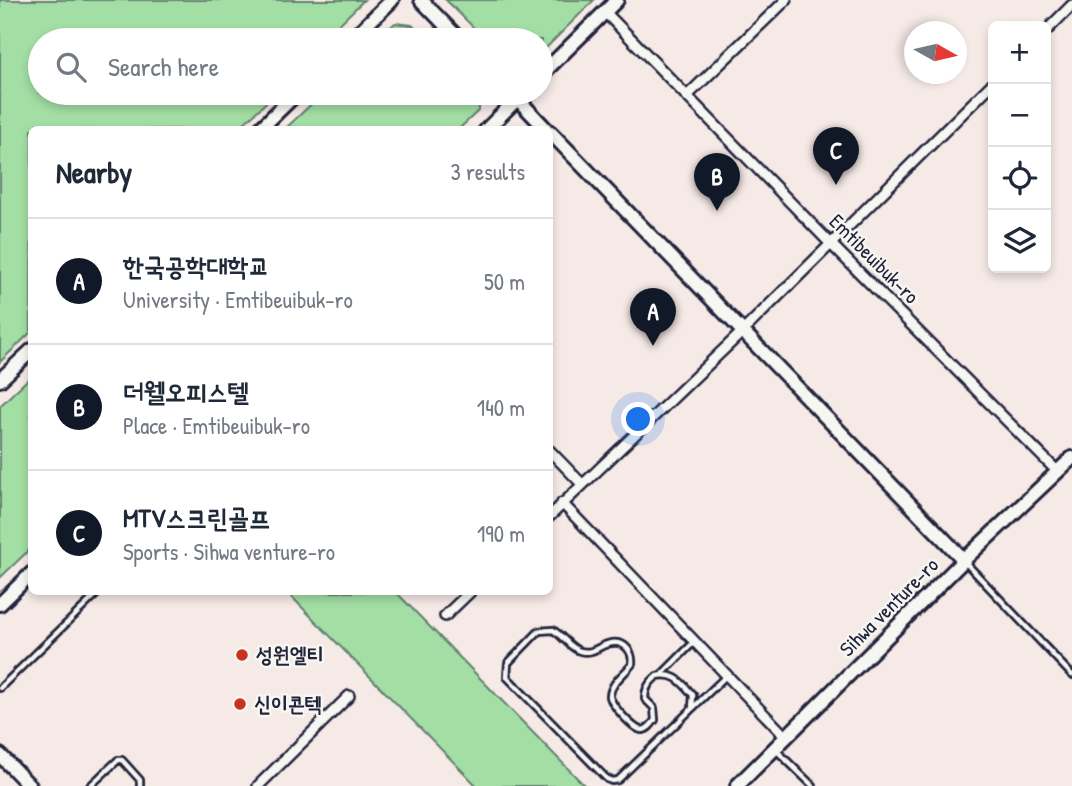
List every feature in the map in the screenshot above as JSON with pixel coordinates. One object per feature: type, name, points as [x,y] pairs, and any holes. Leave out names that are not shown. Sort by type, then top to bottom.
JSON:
[{"type":"street","points":[[364,28],[393,0]]},
{"type":"street","points":[[421,0],[448,28]]},
{"type":"street","points":[[553,63],[617,0]]},
{"type":"street","points":[[688,95],[786,0]]},
{"type":"street","points":[[1051,26],[1072,5]]},
{"type":"street","name":"Emtibeuibuk-ro","points":[[605,12],[1058,472]]},
{"type":"street","points":[[553,513],[992,84]]},
{"type":"street","points":[[263,126],[285,105]]},
{"type":"street","points":[[490,126],[508,105]]},
{"type":"street","points":[[526,105],[544,126]]},
{"type":"street","points":[[553,136],[964,560]]},
{"type":"street","points":[[0,380],[28,354]]},
{"type":"street","points":[[553,454],[582,484]]},
{"type":"street","name":"Sihwa venture-ro","points":[[737,786],[964,560],[1072,458]]},
{"type":"street","points":[[562,503],[786,737]]},
{"type":"street","points":[[0,604],[28,577]]},
{"type":"street","points":[[444,616],[467,595]]},
{"type":"street","points":[[257,786],[349,696]]},
{"type":"street","points":[[0,755],[30,786]]},
{"type":"lane","points":[[964,560],[1072,675]]},
{"type":"lane","points":[[0,688],[96,595]]},
{"type":"lane","points":[[694,641],[646,687],[645,699],[654,708],[655,720],[647,729],[641,730],[616,707],[610,696],[614,684],[632,664],[632,657],[626,646],[612,643],[590,652],[582,652],[560,635],[545,629],[539,631],[508,663],[507,677],[612,781],[618,780],[726,675]]},
{"type":"lane","points":[[662,674],[675,677],[693,695],[692,708]]},
{"type":"lane","points":[[775,748],[813,786]]},
{"type":"lane","points":[[90,786],[118,760],[122,760],[140,780],[141,786]]},
{"type":"green space","points":[[0,0],[364,0],[335,28],[28,28],[28,105],[263,105],[241,126],[28,126],[28,335],[0,362]]},
{"type":"green space","points":[[446,0],[594,0],[553,41],[553,28],[474,28]]},
{"type":"green space","points":[[395,23],[412,25],[415,28],[390,28]]},
{"type":"green space","points":[[310,105],[479,105],[479,110],[462,126],[288,126]]},
{"type":"green space","points":[[28,379],[28,551],[0,578],[0,406]]},
{"type":"green space","points":[[290,595],[399,595],[585,786],[477,786]]},
{"type":"place","name":"MTV스크린골프","points":[[836,185]]},
{"type":"place","name":"더웰오피스텔","points":[[717,211]]},
{"type":"place","name":"한국공학대학교","points":[[653,346]]},
{"type":"place","name":"성원엘티","points":[[242,655]]},
{"type":"place","name":"신이콘텍","points":[[240,704]]}]
